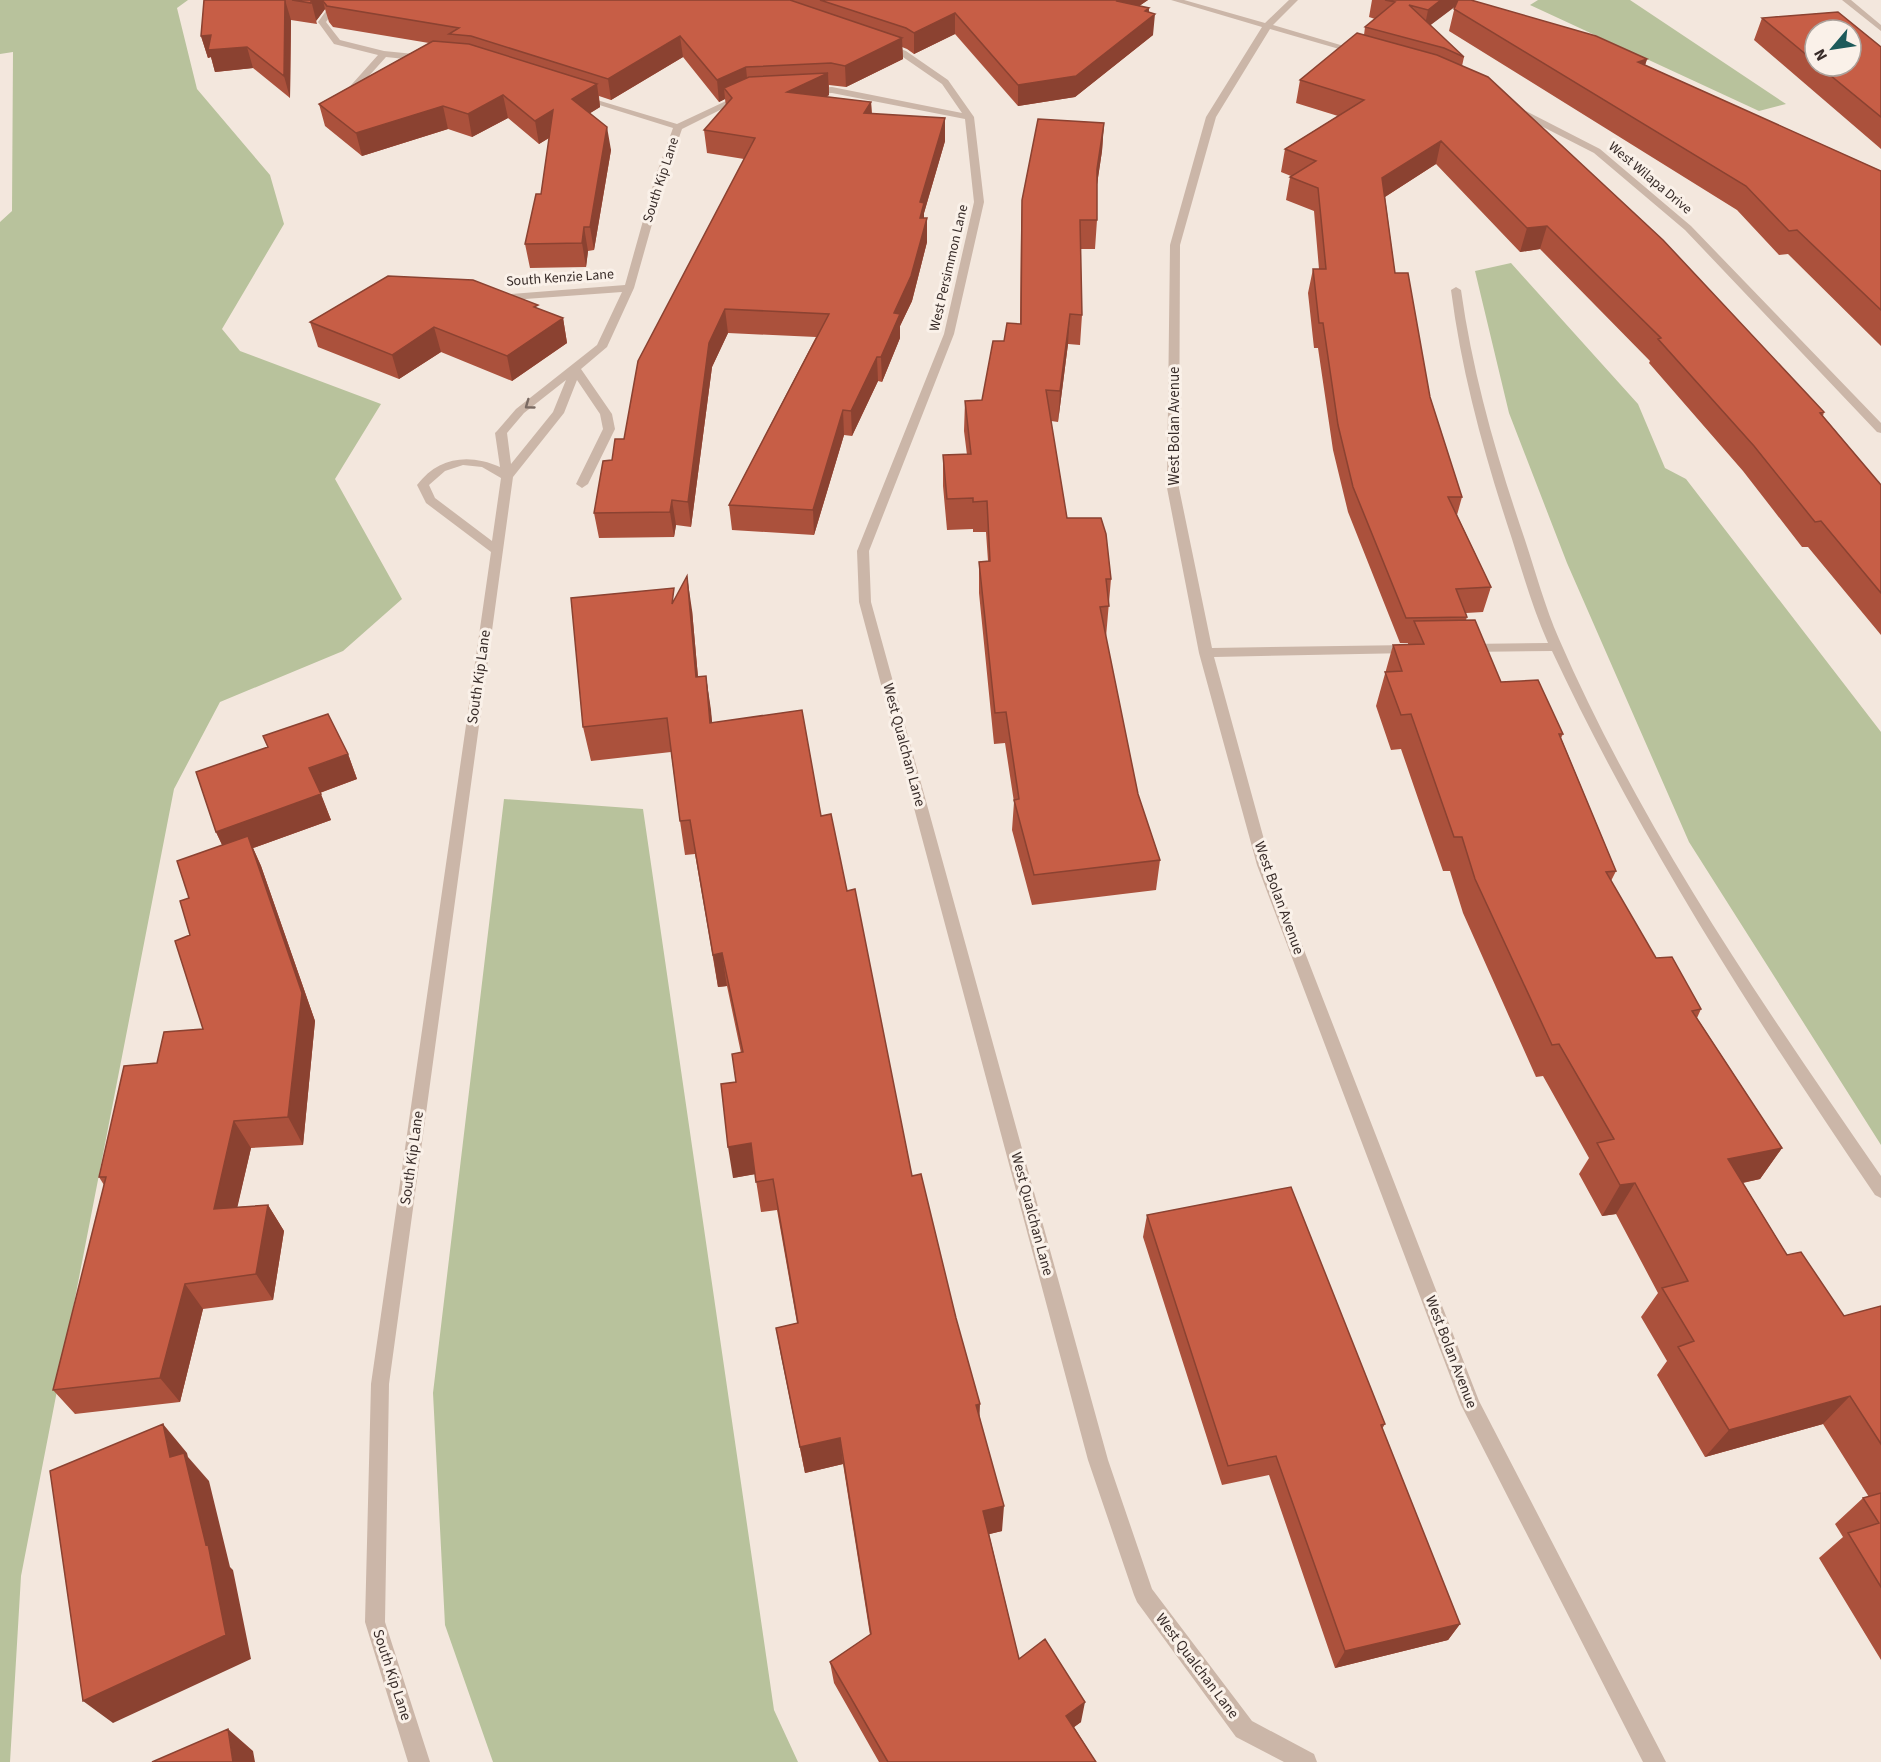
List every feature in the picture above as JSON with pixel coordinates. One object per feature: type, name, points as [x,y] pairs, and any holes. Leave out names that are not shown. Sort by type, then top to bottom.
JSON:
[{"type":"street","points":[[338,0],[322,22],[337,42],[384,54],[429,58]]},
{"type":"street","points":[[1175,0],[1368,54]]},
{"type":"street","name":"West Bolan Avenue","points":[[1294,0],[1268,25],[1210,117],[1175,245],[1173,488],[1206,653],[1264,865],[1470,1405],[1655,1762]]},
{"type":"street","points":[[1846,0],[1881,28]]},
{"type":"street","name":"West Persimmon Lane","points":[[865,602],[863,551],[949,334],[979,202],[969,117],[945,82],[903,52],[871,42]]},
{"type":"street","points":[[347,95],[384,54]]},
{"type":"street","points":[[796,92],[832,90],[969,117]]},
{"type":"street","points":[[565,91],[678,127]]},
{"type":"street","name":"South Kip Lane","points":[[419,1762],[375,1622],[380,1384],[507,477],[501,433],[520,411],[576,370],[602,347],[628,288],[660,178],[678,127],[748,94],[760,93]]},
{"type":"street","name":"West Wilapa Drive","points":[[1497,100],[1597,151],[1688,228],[1881,430]]},
{"type":"street","name":"South Kenzie Lane","points":[[489,298],[628,288]]},
{"type":"street","points":[[1456,290],[1462,347],[1493,470],[1556,647],[1634,805],[1792,1062],[1881,1190]]},
{"type":"street","points":[[576,370],[606,414],[609,429],[582,484]]},
{"type":"street","name":"South Kip Lane","points":[[507,477],[558,413],[576,370]]},
{"type":"street","points":[[497,551],[430,500],[423,485],[433,472],[454,463],[464,462],[475,461],[495,467],[507,477]]},
{"type":"street","name":"West Qualchan Lane","points":[[865,602],[1098,1460],[1144,1595],[1244,1729],[1306,1762]]},
{"type":"street","points":[[1451,648],[1556,647]]},
{"type":"street","points":[[1206,653],[1427,649]]},
{"type":"green space","points":[[0,0],[188,0],[177,8],[197,89],[270,175],[284,224],[222,329],[240,351],[381,404],[335,479],[402,599],[343,651],[220,702],[174,789],[21,1576],[10,1762],[0,1762],[0,222],[12,211],[13,52],[0,54]]},
{"type":"green space","points":[[1538,0],[1630,0],[1786,104],[1759,111],[1530,5]]},
{"type":"green space","points":[[1511,263],[1638,404],[1665,468],[1686,479],[1881,732],[1881,1145],[1689,842],[1567,563],[1509,413],[1475,271]]},
{"type":"green space","points":[[504,799],[643,809],[774,1710],[798,1762],[493,1762],[445,1625],[433,1393]]},
{"type":"building","points":[[204,0],[285,0],[284,76],[247,47],[208,50],[211,35],[201,36]]},
{"type":"building","points":[[292,0],[311,0],[311,3]]},
{"type":"building","points":[[324,0],[790,0],[902,38],[845,66],[831,63],[746,67],[717,80],[680,36],[608,79],[471,36],[449,34],[459,28],[327,6]]},
{"type":"building","points":[[820,0],[1118,0],[1149,8],[1145,11],[1155,14],[1076,76],[1018,85],[955,13],[914,33],[906,28]]},
{"type":"building","points":[[1385,0],[1441,0],[1428,10],[1409,5],[1464,57],[1444,48],[1365,27],[1395,2]]},
{"type":"building","points":[[1458,0],[1471,0],[1596,36],[1647,59],[1638,62],[1881,171],[1881,310],[1797,230],[1789,231],[1746,186],[1454,9]]},
{"type":"building","points":[[1838,12],[1845,18],[1803,18],[1803,52],[1762,18]]},
{"type":"building","points":[[1863,32],[1881,47],[1881,117],[1834,78],[1863,78]]},
{"type":"building","points":[[1357,33],[1437,55],[1488,77],[1663,240],[1824,412],[1820,413],[1881,485],[1881,593],[1821,521],[1815,522],[1754,446],[1658,339],[1661,338],[1547,226],[1527,228],[1441,141],[1382,178],[1395,273],[1408,273],[1430,397],[1462,497],[1448,497],[1491,587],[1456,589],[1467,617],[1406,618],[1353,487],[1338,425],[1323,323],[1319,323],[1313,269],[1326,269],[1318,188],[1290,177],[1316,161],[1285,149],[1364,100],[1300,80]]},
{"type":"building","points":[[433,41],[469,44],[597,84],[572,99],[607,127],[590,227],[584,227],[582,243],[525,244],[536,194],[541,194],[553,110],[535,121],[503,95],[468,114],[443,106],[356,133],[319,104]]},
{"type":"building","points":[[828,73],[787,92],[871,102],[864,113],[945,118],[920,202],[924,203],[920,218],[927,218],[911,276],[894,313],[900,314],[881,357],[877,357],[851,411],[843,410],[813,510],[729,505],[829,314],[725,309],[709,343],[688,502],[672,500],[670,512],[594,513],[603,461],[612,460],[615,439],[624,439],[638,361],[755,138],[704,130],[732,98],[724,88],[749,77]]},
{"type":"building","points":[[1038,119],[1104,123],[1097,169],[1097,220],[1080,220],[1082,315],[1070,314],[1060,391],[1046,390],[1067,518],[1101,518],[1106,534],[1111,579],[1106,579],[1109,606],[1100,607],[1138,794],[1160,860],[1034,875],[1014,800],[1019,799],[1006,712],[995,713],[979,562],[990,561],[987,501],[973,502],[973,498],[947,499],[943,455],[971,454],[965,401],[982,400],[993,341],[1004,341],[1007,323],[1021,324],[1022,200]]},
{"type":"building","points":[[388,276],[473,280],[538,305],[534,307],[563,318],[507,356],[434,327],[392,355],[310,322]]},
{"type":"building","points":[[687,576],[696,677],[706,676],[710,723],[802,710],[821,816],[831,814],[847,891],[855,889],[912,1176],[921,1174],[956,1318],[980,1404],[976,1405],[1004,1506],[983,1511],[1019,1659],[1045,1639],[1085,1702],[1066,1716],[1096,1762],[888,1762],[830,1662],[871,1634],[840,1438],[800,1447],[776,1328],[798,1323],[773,1179],[756,1182],[751,1143],[728,1147],[721,1084],[736,1082],[732,1054],[743,1052],[722,953],[713,955],[690,820],[680,821],[667,718],[583,727],[571,598],[674,588],[672,604]]},
{"type":"building","points":[[1475,620],[1501,682],[1538,680],[1563,734],[1559,734],[1616,871],[1606,872],[1656,958],[1672,957],[1701,1009],[1692,1011],[1782,1148],[1728,1159],[1787,1255],[1801,1252],[1844,1316],[1881,1306],[1881,1444],[1850,1396],[1729,1430],[1678,1347],[1694,1341],[1662,1288],[1688,1281],[1635,1183],[1620,1185],[1597,1143],[1614,1139],[1559,1044],[1552,1045],[1475,879],[1462,837],[1454,837],[1411,714],[1401,715],[1385,672],[1402,671],[1393,645],[1424,644],[1414,621]]},
{"type":"building","points":[[328,714],[348,754],[309,768],[321,794],[216,832],[196,772],[268,747],[263,736]]},
{"type":"building","points":[[248,836],[302,993],[288,1117],[234,1121],[214,1209],[268,1205],[256,1274],[185,1284],[160,1378],[53,1390],[106,1177],[99,1177],[124,1066],[157,1063],[164,1032],[203,1029],[175,941],[190,935],[180,901],[189,898],[177,861]]},
{"type":"building","points":[[1291,1187],[1385,1424],[1381,1425],[1460,1624],[1345,1651],[1276,1456],[1228,1466],[1147,1215]]},
{"type":"building","points":[[163,1424],[170,1457],[184,1453],[206,1545],[208,1544],[226,1635],[83,1701],[50,1471]]},
{"type":"building","points":[[1881,1493],[1881,1587],[1848,1533],[1879,1523],[1863,1498]]},
{"type":"building","points":[[228,1729],[233,1762],[152,1762]]}]
